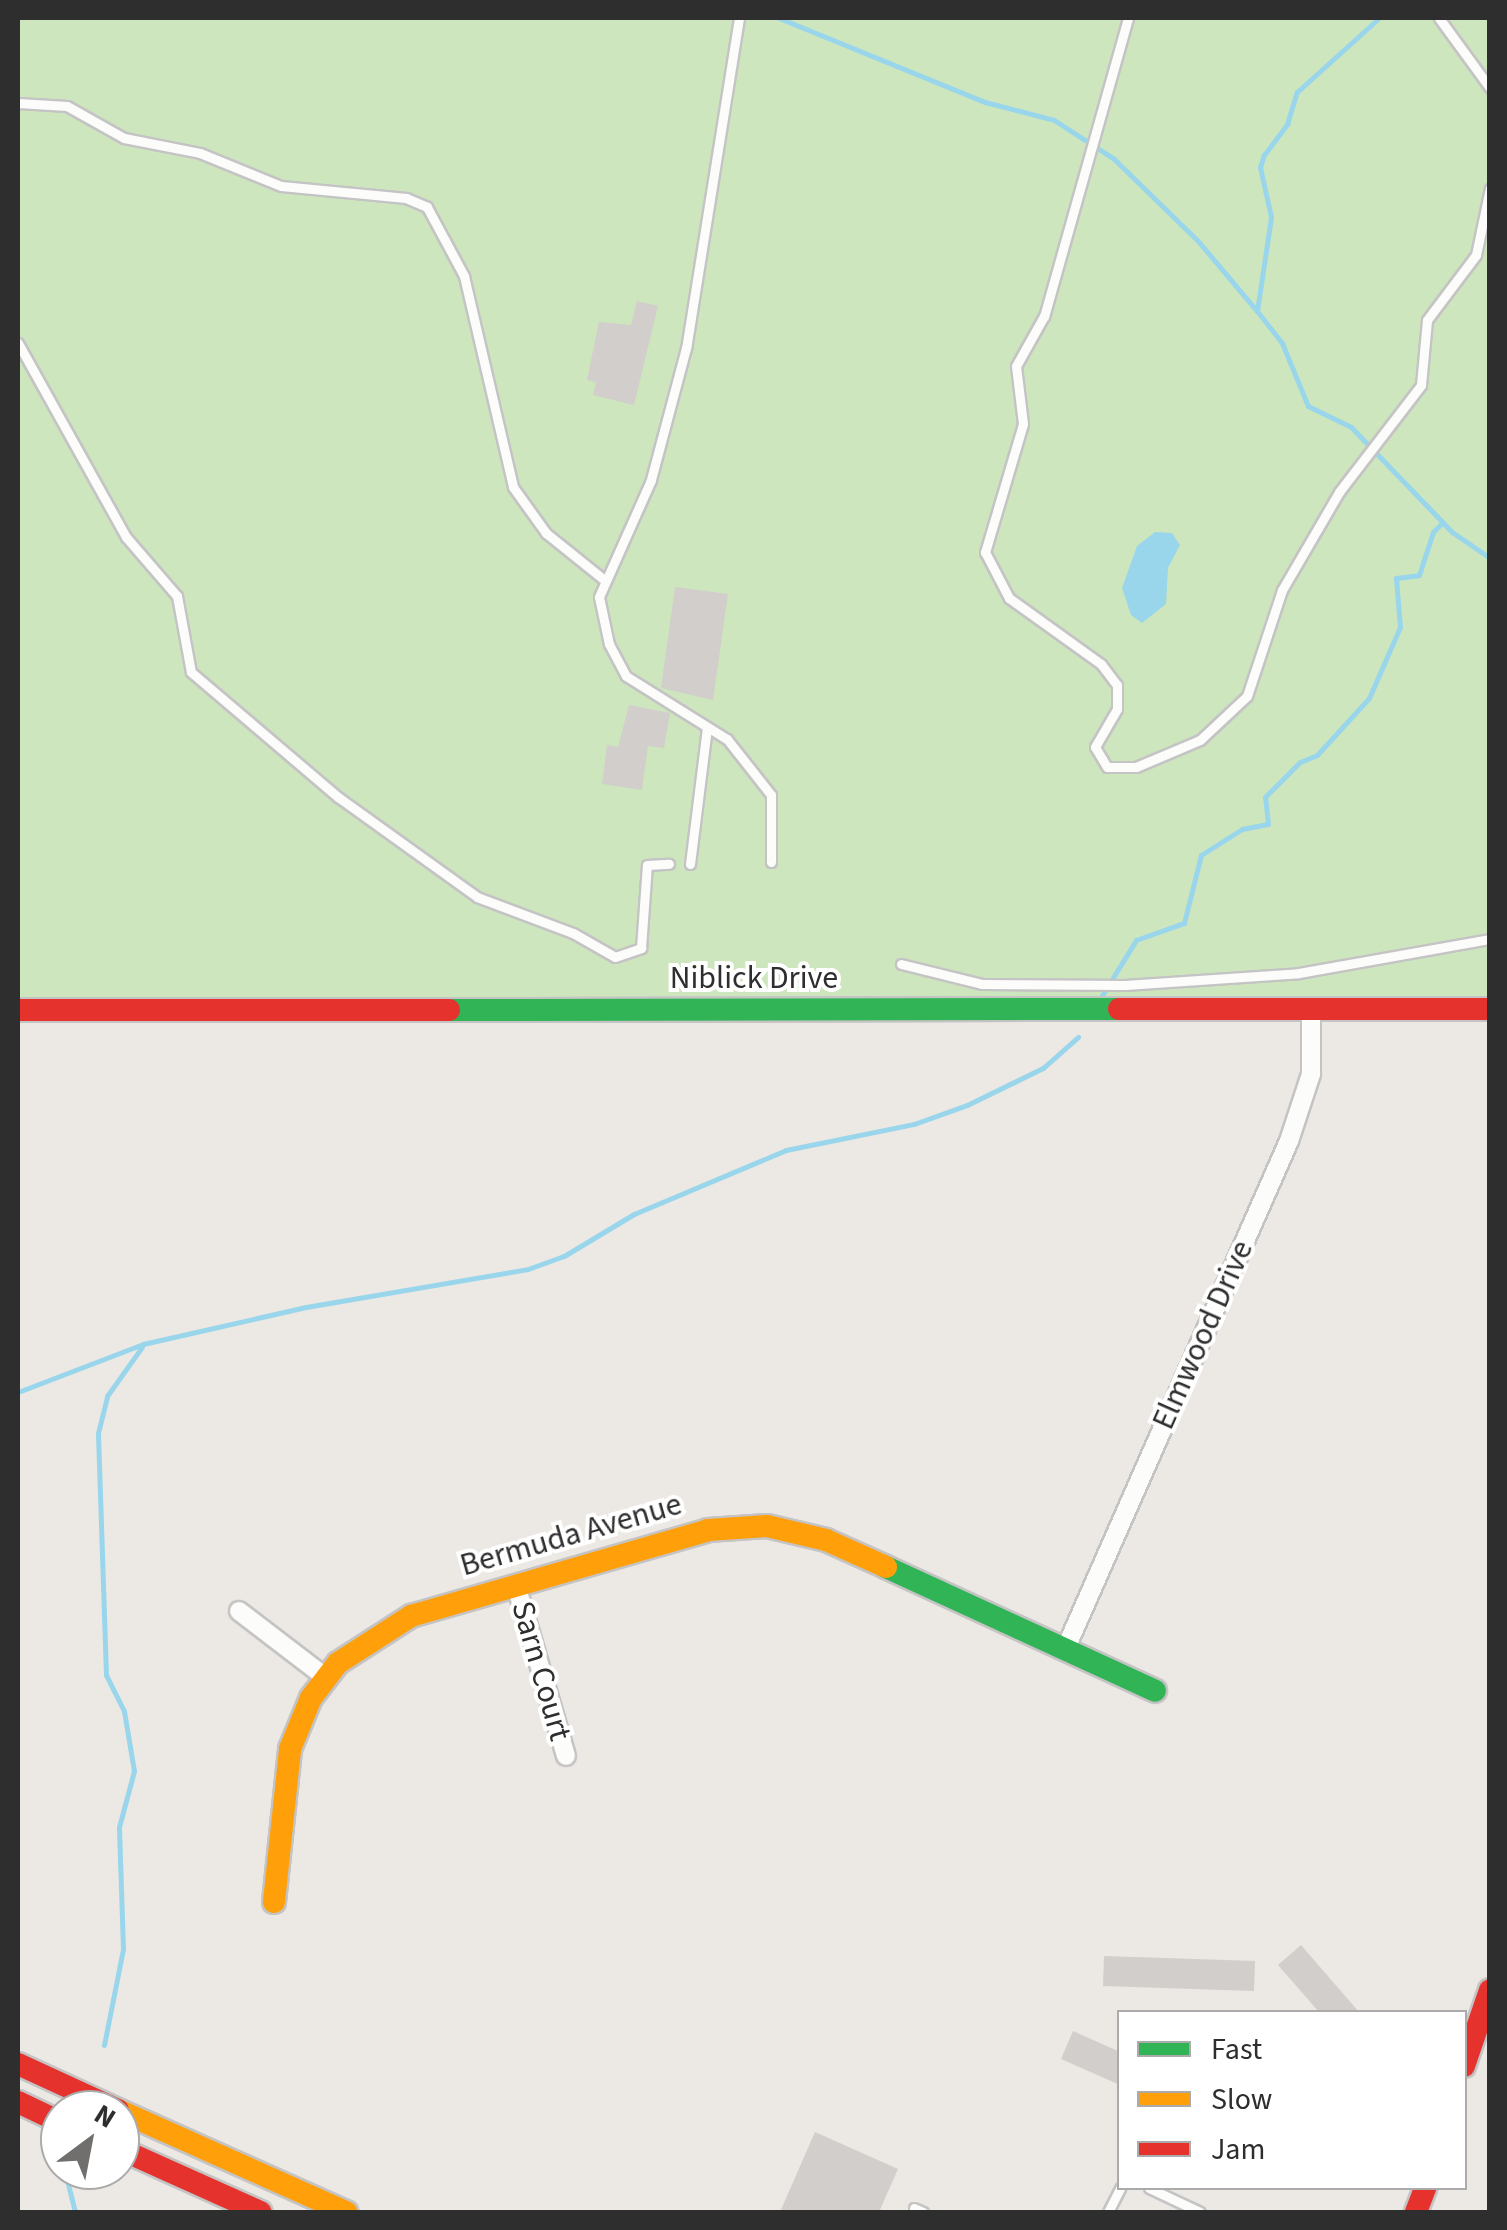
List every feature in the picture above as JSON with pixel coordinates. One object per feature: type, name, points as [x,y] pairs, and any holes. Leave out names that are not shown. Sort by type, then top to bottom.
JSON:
[{"type":"street","name":"Niblick Drive","points":[[18,1010],[1311,1013],[1490,1009]]},
{"type":"street","name":"Elmwood Drive","points":[[1065,1650],[1288,1141],[1311,1074],[1311,1013]]},
{"type":"street","name":"Bermuda Avenue","points":[[274,1902],[290,1748],[326,1676],[394,1624],[708,1530],[767,1526],[850,1549],[1155,1692]]},
{"type":"street","name":"Sarn Court","points":[[516,1586],[566,1756]]},
{"type":"street","points":[[240,1612],[326,1676]]},
{"type":"street","points":[[1467,2057],[1490,1990]]},
{"type":"street","points":[[18,2064],[75,2090]]},
{"type":"street","points":[[140,2119],[346,2212]]},
{"type":"street","points":[[140,2158],[260,2212]]},
{"type":"lane","points":[[739,18],[679,378],[651,480],[602,578],[602,618],[626,676],[733,745],[771,794],[771,862]]},
{"type":"lane","points":[[1128,18],[1044,316],[1016,366],[1023,424],[985,552],[1009,598],[1101,664],[1117,685],[1117,710],[1095,747],[1107,768],[1136,767],[1187,746],[1240,705],[1271,610],[1354,472],[1396,420],[1424,376],[1427,320],[1476,255],[1490,188]]},
{"type":"lane","points":[[1439,18],[1490,88]]},
{"type":"lane","points":[[18,104],[67,106],[124,138],[200,153],[280,186],[406,198],[427,206],[464,276],[513,487],[546,533],[602,578]]},
{"type":"lane","points":[[18,343],[126,537],[177,596],[191,672],[338,796],[477,898],[573,932],[615,957],[641,948],[647,865],[669,864]]},
{"type":"lane","points":[[690,864],[707,728]]},
{"type":"lane","points":[[901,964],[982,984],[1125,985],[1298,973],[1490,939]]},
{"type":"lane","points":[[1153,2190],[1200,2212]]},
{"type":"green space","points":[[18,18],[1489,18],[1489,1003],[18,1002]]},
{"type":"water","points":[[1155,532],[1172,533],[1180,545],[1168,568],[1166,604],[1142,623],[1131,615],[1122,588],[1137,546]]},
{"type":"building","points":[[637,301],[658,306],[634,405],[593,395],[596,382],[587,380],[599,322],[631,325]]},
{"type":"building","points":[[675,587],[728,594],[713,700],[661,688]]},
{"type":"building","points":[[629,705],[670,713],[664,748],[648,746],[642,790],[602,784],[607,745],[618,747]]},
{"type":"building","points":[[1301,1945],[1357,2010],[1317,2010],[1278,1965]]},
{"type":"building","points":[[1104,1956],[1255,1961],[1254,1991],[1103,1986]]},
{"type":"building","points":[[1073,2031],[1117,2051],[1117,2084],[1061,2059]]},
{"type":"building","points":[[815,2132],[898,2169],[879,2212],[780,2212]]},
{"type":"waterway","points":[[779,18],[985,102],[1054,120],[1114,159],[1198,241],[1257,311],[1282,343],[1308,406],[1351,427],[1452,532],[1490,558]]},
{"type":"waterway","points":[[1257,311],[1271,217],[1260,167],[1264,155],[1287,124],[1297,92],[1379,18]]},
{"type":"waterway","points":[[1101,997],[1136,940],[1184,923],[1201,855],[1242,829],[1268,824],[1265,797],[1300,762],[1317,755],[1369,698],[1400,627],[1396,578],[1419,575],[1433,532],[1443,522]]},
{"type":"waterway","points":[[18,1392],[143,1344],[306,1307],[528,1269],[564,1256],[634,1214],[786,1150],[914,1124],[967,1105],[1043,1068],[1078,1037]]},
{"type":"waterway","points":[[104,2045],[123,1949],[119,1827],[134,1771],[124,1711],[106,1675],[98,1433],[107,1396],[142,1347]]},
{"type":"waterway","points":[[70,2190],[75,2212]]},
{"type":"traffic: fast","points":[[449,1010],[1119,1009]]},
{"type":"traffic: fast","points":[[886,1567],[1155,1691]]},
{"type":"traffic: slow","points":[[274,1902],[290,1749],[311,1698],[338,1663],[411,1616],[708,1530],[767,1526],[826,1540],[886,1567]]},
{"type":"traffic: slow","points":[[140,2120],[346,2212]]},
{"type":"traffic: jam","points":[[1119,1009],[1490,1009]]},
{"type":"traffic: jam","points":[[18,1010],[449,1010]]},
{"type":"traffic: jam","points":[[1467,2057],[1490,1990]]},
{"type":"traffic: jam","points":[[18,2064],[75,2090]]},
{"type":"traffic: jam","points":[[18,2102],[40,2112]]},
{"type":"traffic: jam","points":[[140,2158],[260,2212]]},
{"type":"traffic: jam","points":[[1416,2212],[1424,2190]]}]
